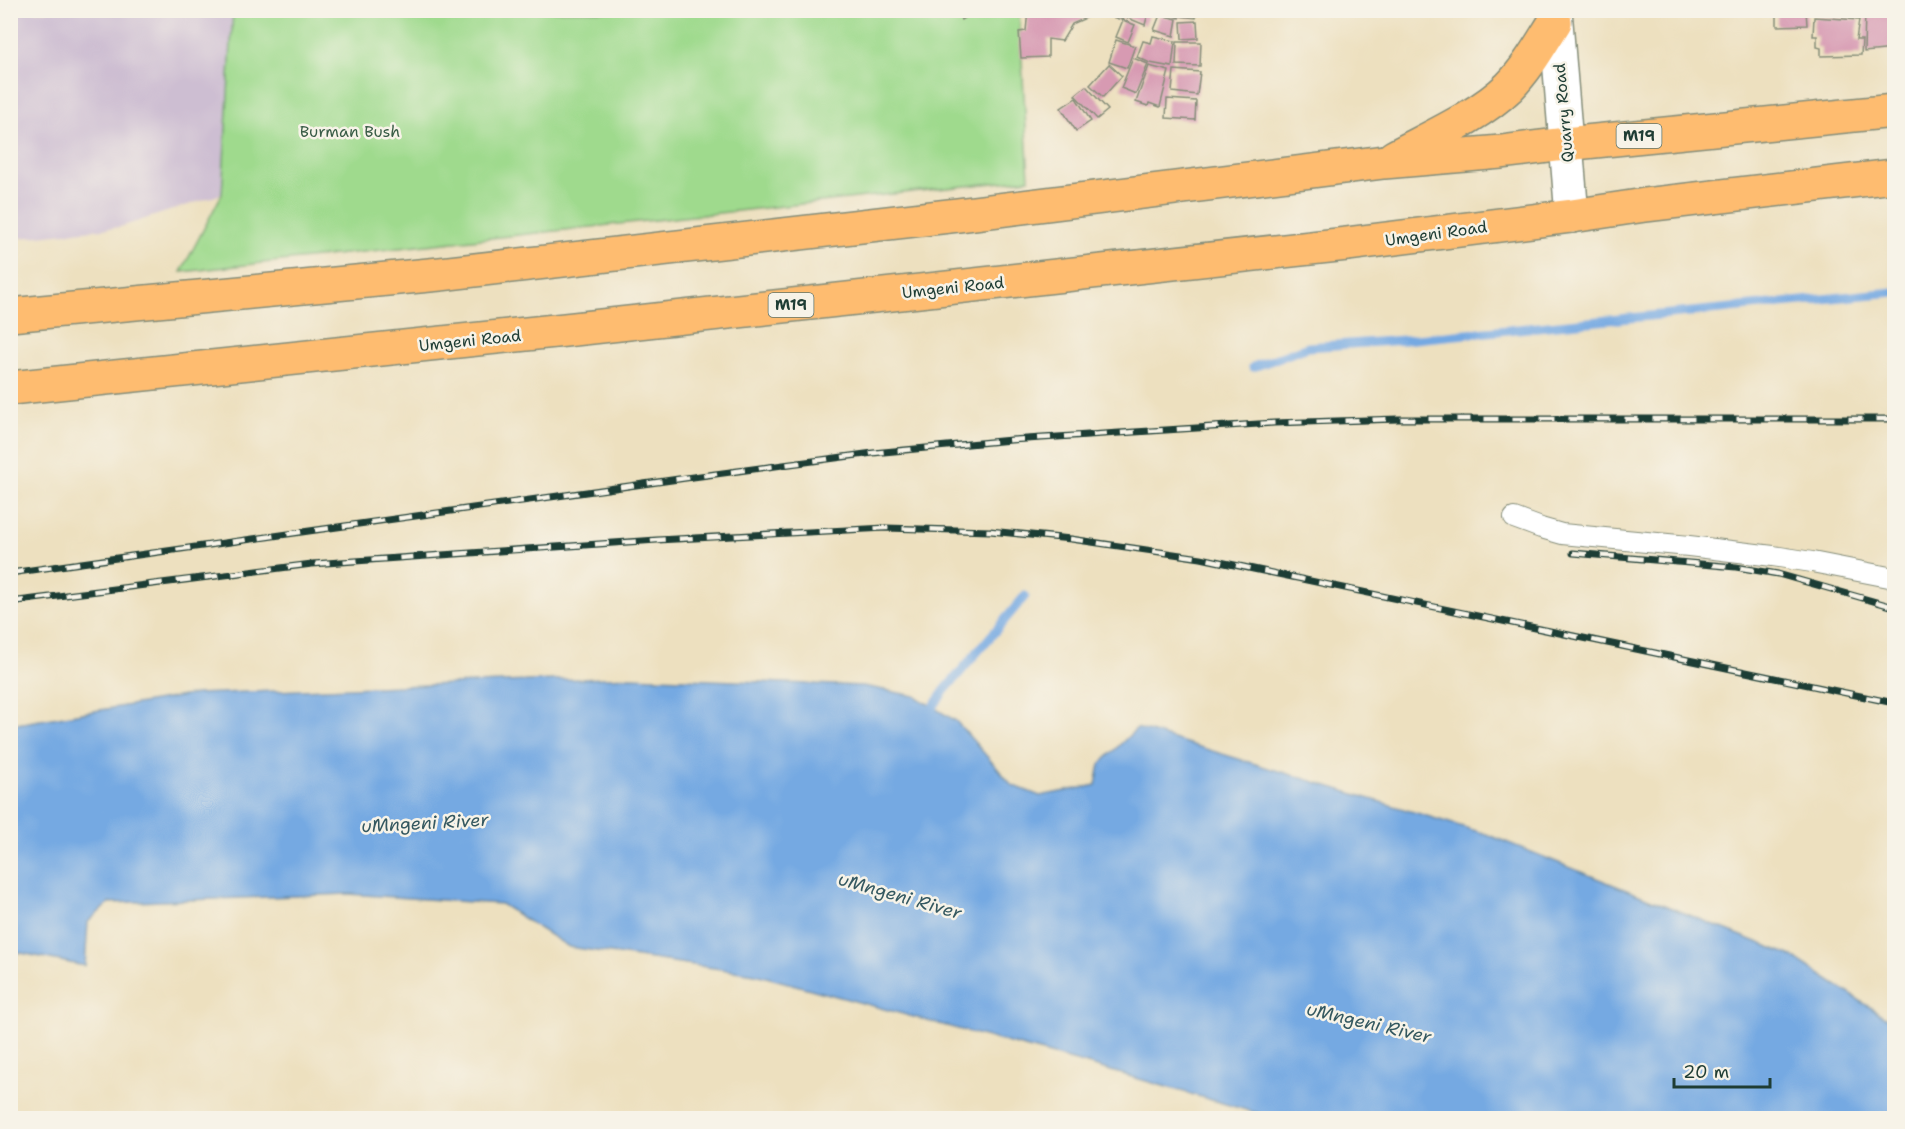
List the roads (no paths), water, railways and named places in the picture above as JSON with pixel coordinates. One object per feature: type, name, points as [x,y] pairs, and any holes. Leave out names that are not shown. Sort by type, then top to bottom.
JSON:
[{"type":"highway","points":[[1384,162],[1470,115],[1509,88],[1527,66],[1555,16]]},
{"type":"highway","name":"M19","points":[[10,315],[440,274],[737,241],[1384,162],[1894,111]]},
{"type":"highway","name":"Umgeni Road","points":[[10,388],[1335,246],[1645,205],[1894,176]]},
{"type":"street","name":"Quarry Road","points":[[1555,16],[1572,216]]},
{"type":"lane","points":[[1514,518],[1562,534],[1773,556],[1894,578]]},
{"type":"water","name":"uMngeni River","points":[[631,677],[863,686],[915,696],[956,721],[1012,785],[1040,796],[1096,785],[1100,764],[1137,728],[1486,834],[1792,956],[1894,1023],[1894,1118],[1274,1118],[1087,1064],[755,974],[569,947],[501,904],[348,894],[109,903],[88,922],[85,966],[11,951],[11,725],[196,694]]},
{"type":"waterway","points":[[1253,367],[1308,347],[1405,340],[1894,292]]},
{"type":"waterway","points":[[926,717],[945,690],[1025,596]]},
{"type":"railway","points":[[10,573],[873,453],[1011,440],[1274,423],[1398,419],[1894,419]]},
{"type":"railway","points":[[10,602],[312,564],[657,540],[886,528],[990,531],[1071,539],[1201,558],[1894,703]]},
{"type":"railway","points":[[1573,553],[1736,567],[1778,574],[1894,607]]},
{"type":"park label","name":"Burman Bush","points":[[350,131]]}]
